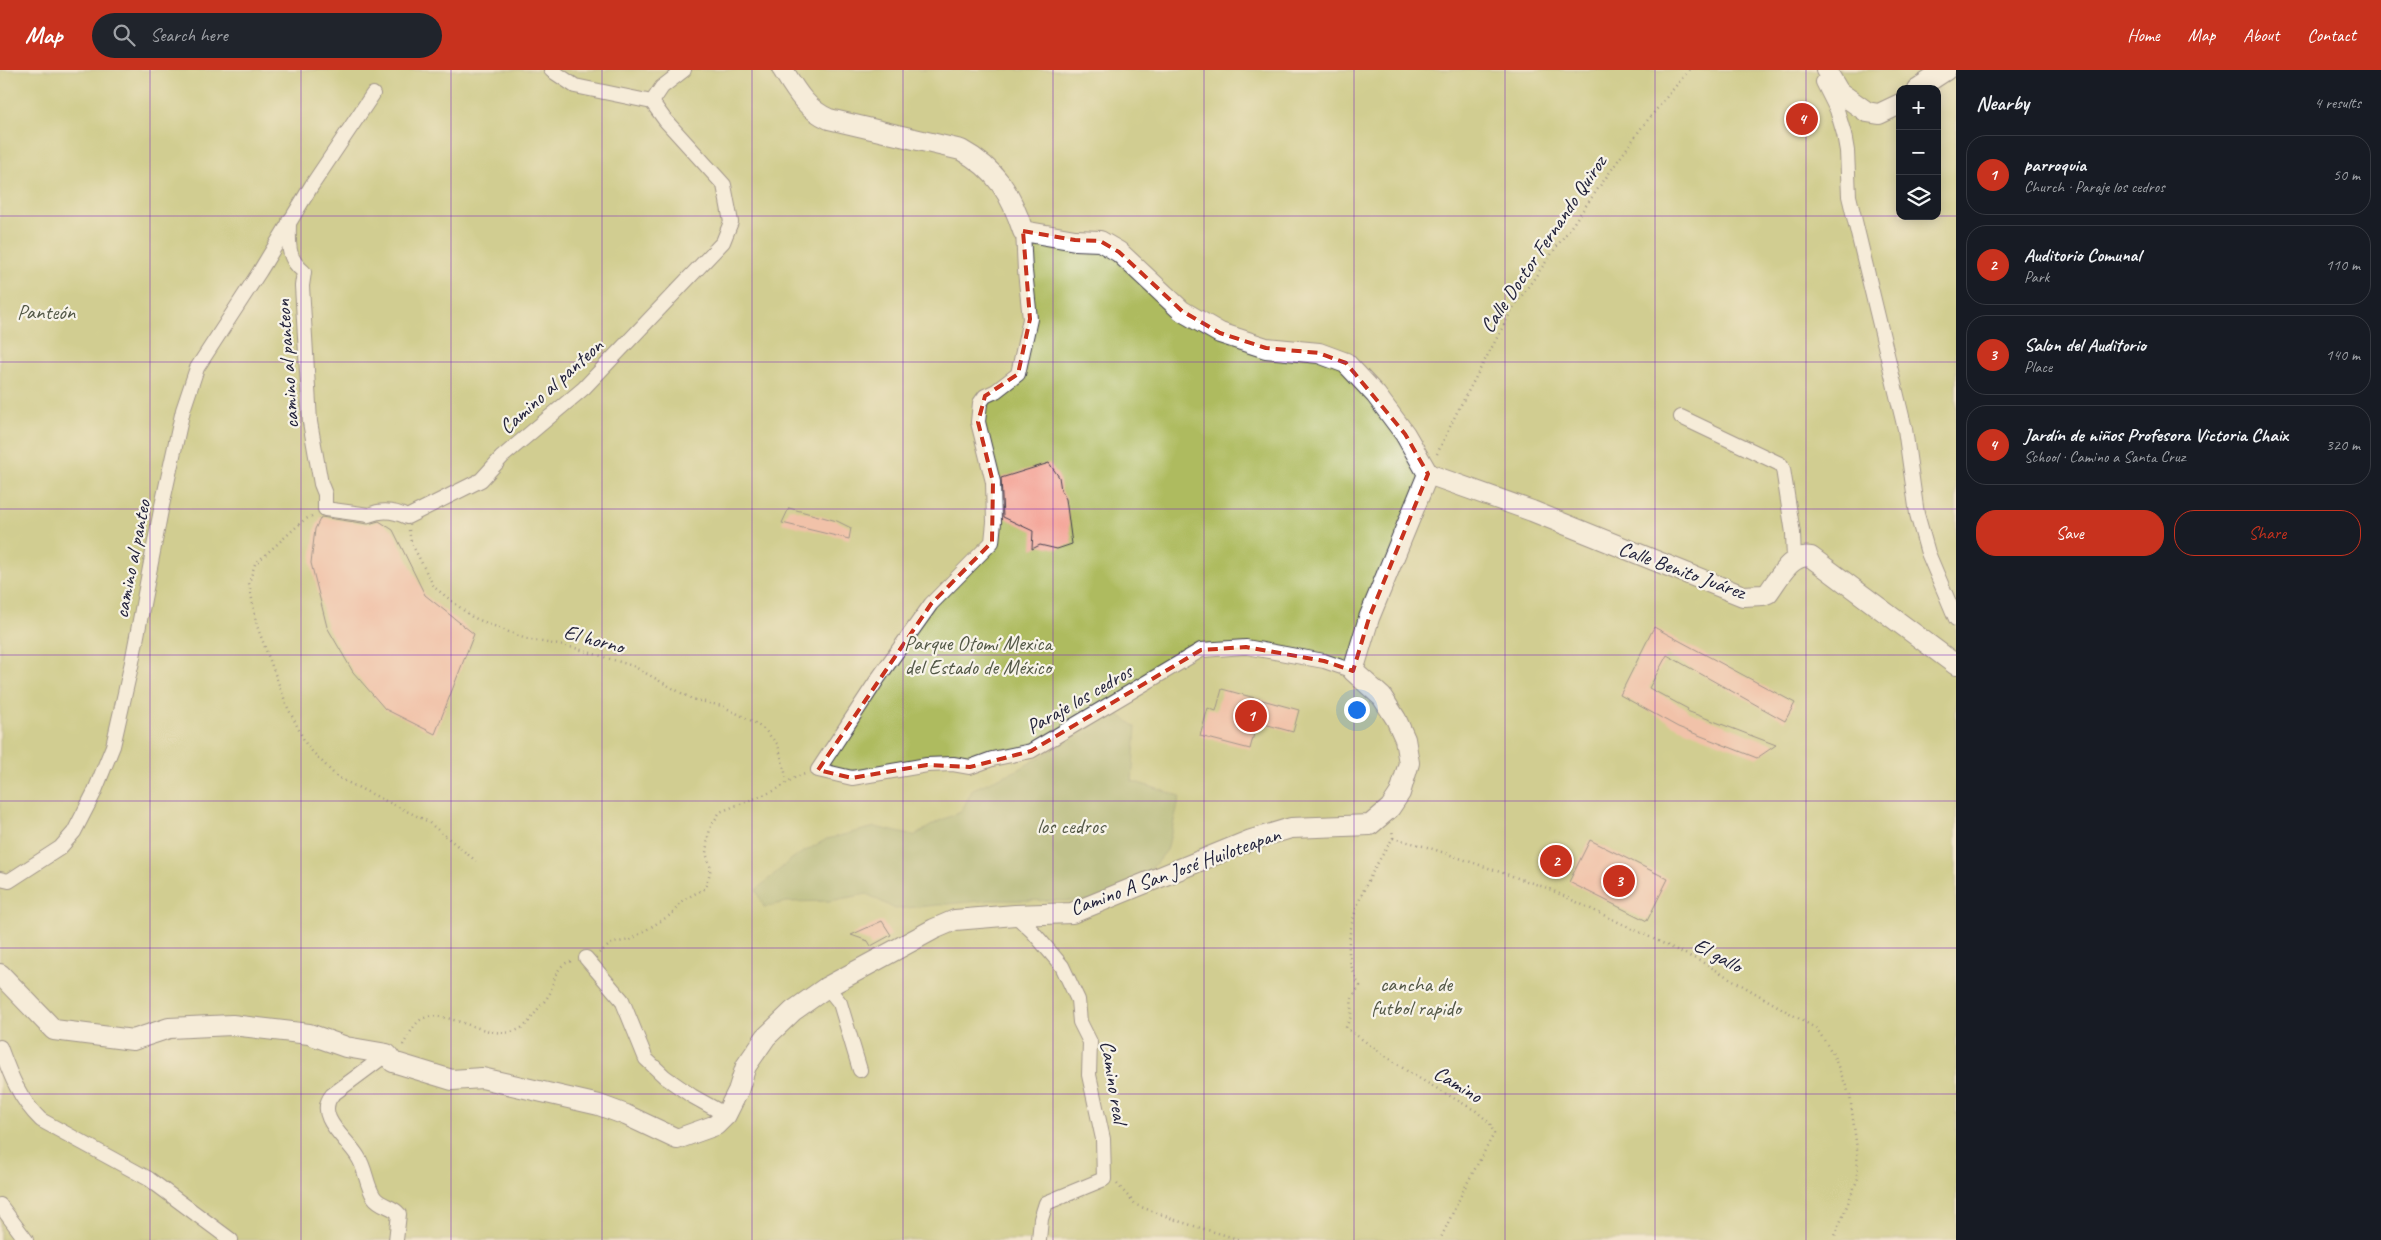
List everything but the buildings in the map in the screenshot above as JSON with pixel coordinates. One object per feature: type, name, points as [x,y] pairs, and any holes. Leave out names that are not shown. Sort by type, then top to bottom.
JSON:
[{"type":"main road","points":[[783,70],[802,100],[816,113],[829,119],[961,150],[979,160],[996,178],[1014,202],[1024,230],[1075,240],[1100,240],[1120,252],[1182,311],[1220,333],[1266,348],[1319,353],[1346,363],[1376,395],[1394,418],[1428,474],[1369,618],[1353,671]]},
{"type":"main road","points":[[1826,70],[1839,92],[1867,112],[1878,114],[1896,106]]},
{"type":"main road","points":[[1923,85],[1946,70]]},
{"type":"main road","name":"Calle Benito Juárez","points":[[1428,474],[1532,511],[1743,596],[1768,593],[1794,560]]},
{"type":"main road","points":[[1794,560],[1803,556],[1810,557],[1956,665]]},
{"type":"main road","name":"Camino A San José Huiloteapan","points":[[726,1115],[738,1091],[746,1066],[766,1037],[793,1011],[827,987],[903,944],[941,926],[955,920],[1072,913],[1251,840],[1291,828],[1370,825],[1390,808],[1400,793],[1409,763],[1405,739],[1382,697],[1353,671]]},
{"type":"main road","points":[[0,974],[54,1030],[133,1040],[169,1028],[232,1025],[309,1034],[346,1047],[390,1058],[452,1080],[482,1078],[599,1105],[626,1115],[677,1139],[716,1124],[726,1115]]},
{"type":"street","points":[[551,70],[574,86],[652,102],[662,87],[684,70]]},
{"type":"street","points":[[1818,70],[1837,110],[1844,134],[1847,151],[1849,196],[1904,421],[1917,514],[1928,553],[1956,619]]},
{"type":"street","points":[[288,221],[373,94]]},
{"type":"street","name":"Camino al panteon","points":[[407,517],[482,480],[502,457],[584,388],[723,242],[731,222],[724,185],[660,114],[652,102]]},
{"type":"street","name":"camino al panteon","points":[[288,221],[289,249],[294,264],[304,272],[302,286],[310,422],[321,484],[325,494],[325,509]]},
{"type":"street","name":"camino al panteo","points":[[0,878],[9,881],[60,848],[74,832],[94,793],[113,746],[132,662],[163,501],[184,410],[197,368],[260,271],[288,221]]},
{"type":"street","points":[[818,770],[931,604],[992,542],[994,522],[993,482],[978,422],[980,403],[985,396],[996,391],[1018,374],[1030,319],[1024,271],[1024,230]]},
{"type":"street","points":[[1681,417],[1780,464],[1783,469],[1793,533],[1794,560]]},
{"type":"street","points":[[325,509],[369,515],[375,512],[396,511],[407,517]]},
{"type":"street","name":"Paraje los cedros","points":[[818,770],[852,778],[927,765],[953,764],[970,767],[1031,751],[1201,650],[1246,648],[1324,661],[1353,671]]},
{"type":"street","name":"Camino real","points":[[1014,915],[1033,932],[1062,966],[1078,1000],[1080,1022],[1090,1042],[1089,1075],[1102,1134],[1104,1179]]},
{"type":"street","points":[[586,958],[622,1000],[646,1059],[665,1077],[692,1096],[726,1115]]},
{"type":"street","points":[[827,987],[840,1003],[860,1070]]},
{"type":"street","points":[[0,1047],[14,1085],[29,1109],[41,1120],[149,1179],[231,1240]]},
{"type":"street","points":[[390,1058],[332,1095],[329,1098],[327,1110],[333,1126],[358,1156],[374,1196],[399,1214],[396,1240]]},
{"type":"street","points":[[1039,1240],[1041,1219],[1046,1203],[1104,1179]]},
{"type":"street","points":[[0,1205],[26,1240]]},
{"type":"path","name":"Calle Doctor Fernando Quiroz","points":[[1428,474],[1456,414],[1513,308],[1642,127],[1689,70]]},
{"type":"path","points":[[325,509],[304,520],[255,564],[248,583],[257,626],[287,706],[307,746],[337,777],[427,821],[476,861]]},
{"type":"path","name":"El horno","points":[[407,517],[411,542],[434,587],[472,617],[526,639],[575,648],[633,666],[692,699],[722,706],[752,721],[765,730],[778,745],[787,780]]},
{"type":"path","points":[[390,1058],[416,1023],[429,1016],[441,1016],[484,1031],[509,1033],[524,1028],[534,1018],[537,1010],[549,995],[555,974],[568,961],[598,954],[612,944],[630,940],[672,914],[683,900],[706,888],[711,868],[706,853],[708,837],[711,826],[720,812],[737,806],[757,795],[771,792],[787,780],[818,770]]},
{"type":"path","points":[[1356,976],[1351,968],[1350,942],[1356,911],[1365,886],[1393,838],[1390,808]]},
{"type":"path","name":"El gallo","points":[[1393,838],[1427,847],[1547,888],[1702,962],[1817,1029],[1833,1054],[1850,1096],[1857,1149],[1858,1178],[1834,1238]]},
{"type":"path","name":"Camino","points":[[1357,981],[1360,986],[1352,994],[1349,1010],[1351,1018],[1346,1028],[1410,1073],[1476,1111],[1490,1123],[1494,1134],[1440,1240]]},
{"type":"path","points":[[1104,1179],[1116,1183],[1136,1205],[1181,1222],[1240,1240]]},
{"type":"highlighted area","points":[[1023,231],[1075,240],[1100,241],[1119,252],[1182,311],[1220,333],[1266,348],[1319,353],[1346,363],[1405,434],[1428,474],[1369,618],[1353,671],[1324,661],[1246,647],[1201,650],[1031,751],[970,767],[927,765],[852,778],[818,770],[931,604],[992,542],[993,482],[978,422],[985,396],[1018,374],[1030,319]]},
{"type":"green space","name":"Parque Otomí Mexica del Estado de México","points":[[0,70],[1956,70],[1956,1240],[0,1240]]},
{"type":"green space","name":"los cedros","points":[[1115,712],[1136,727],[1132,781],[1180,796],[1167,850],[1146,875],[1102,901],[990,900],[895,909],[867,894],[830,901],[787,902],[764,907],[756,890],[793,858],[827,839],[875,827],[914,836],[939,821],[961,812],[973,789],[1018,770]]},
{"type":"place","name":"Jardín de niños Profesora Victoria Chaix","points":[[1802,119]]},
{"type":"place","name":"parroquia","points":[[1251,716]]},
{"type":"place","name":"Auditorio Comunal","points":[[1556,861]]},
{"type":"place","name":"Salon del Auditorio","points":[[1619,881]]},
{"type":"park label","name":"Panteón","points":[[46,312]]},
{"type":"park label","name":"cancha de futbol rapido","points":[[1416,996]]}]
